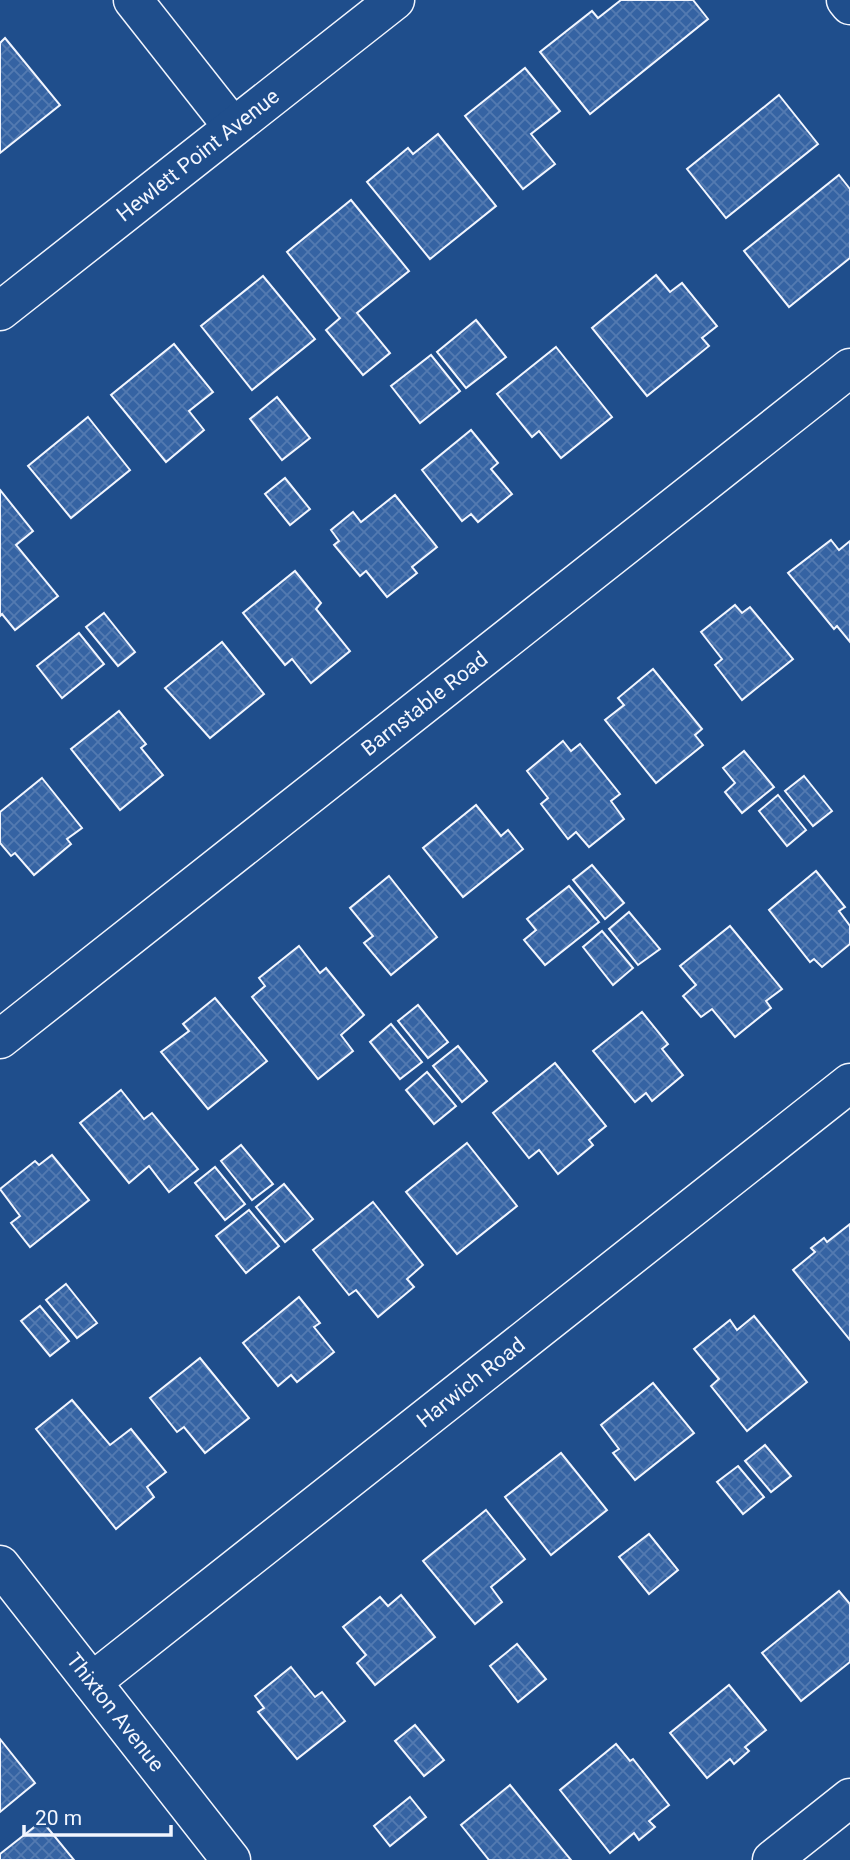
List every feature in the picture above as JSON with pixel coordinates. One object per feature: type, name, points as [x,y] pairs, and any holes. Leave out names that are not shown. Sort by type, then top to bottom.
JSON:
[{"type":"street","points":[[133,0],[233,127]]},
{"type":"street","name":"Hewlett Point Avenue","points":[[0,311],[395,0]]},
{"type":"street","points":[[846,0],[850,5]]},
{"type":"street","name":"Barnstable Road","points":[[0,1040],[850,368]]},
{"type":"street","name":"Harwich Road","points":[[92,1682],[850,1083]]},
{"type":"street","name":"Thixton Avenue","points":[[0,1565],[231,1860]]},
{"type":"street","points":[[772,1860],[850,1798]]},
{"type":"building","points":[[621,0],[693,0],[708,19],[590,114],[540,52],[592,11],[598,18]]},
{"type":"building","points":[[5,38],[60,105],[0,153],[0,43]]},
{"type":"building","points":[[525,68],[560,111],[531,134],[555,164],[523,189],[465,116]]},
{"type":"building","points":[[779,95],[818,144],[726,218],[687,169]]},
{"type":"building","points":[[438,134],[496,206],[430,259],[367,182],[408,148],[413,154]]},
{"type":"building","points":[[839,175],[850,189],[850,258],[789,307],[744,251]]},
{"type":"building","points":[[351,200],[409,271],[357,313],[390,353],[363,375],[326,330],[340,318],[287,252]]},
{"type":"building","points":[[656,275],[670,292],[682,283],[717,326],[702,338],[709,346],[647,396],[592,328]]},
{"type":"building","points":[[263,276],[315,339],[252,390],[201,326]]},
{"type":"building","points":[[476,320],[506,357],[466,388],[437,352]]},
{"type":"building","points":[[174,344],[213,392],[189,411],[204,430],[166,462],[111,395]]},
{"type":"building","points":[[556,347],[612,417],[561,458],[539,431],[532,437],[497,394]]},
{"type":"building","points":[[431,355],[460,391],[420,423],[391,386]]},
{"type":"building","points":[[277,397],[310,438],[282,460],[250,419]]},
{"type":"building","points":[[88,417],[130,470],[71,518],[28,466]]},
{"type":"building","points":[[471,430],[498,463],[491,469],[512,494],[478,522],[471,514],[462,521],[422,470]]},
{"type":"building","points":[[285,478],[310,509],[290,525],[265,494]]},
{"type":"building","points":[[0,490],[33,531],[16,545],[58,596],[15,630],[2,614],[0,616]]},
{"type":"building","points":[[395,495],[437,547],[412,567],[417,573],[387,597],[366,571],[360,576],[334,545],[339,541],[331,530],[353,512],[361,522]]},
{"type":"building","points":[[831,540],[839,550],[850,541],[850,642],[837,626],[834,629],[788,573]]},
{"type":"building","points":[[295,571],[321,603],[316,609],[350,651],[311,683],[292,659],[285,665],[243,613]]},
{"type":"building","points":[[735,605],[742,613],[750,607],[793,659],[742,700],[715,665],[722,659],[701,632]]},
{"type":"building","points":[[104,613],[135,652],[118,666],[86,627]]},
{"type":"building","points":[[79,633],[104,664],[62,698],[37,666]]},
{"type":"building","points":[[222,642],[264,694],[210,738],[165,688]]},
{"type":"building","points":[[653,669],[702,729],[695,735],[703,745],[656,783],[605,720],[624,705],[618,698]]},
{"type":"building","points":[[119,711],[146,744],[141,748],[163,775],[120,810],[71,749]]},
{"type":"building","points":[[563,741],[571,751],[580,744],[620,794],[611,801],[624,819],[589,847],[576,832],[568,839],[541,804],[548,798],[527,771]]},
{"type":"building","points":[[744,751],[774,787],[742,813],[725,792],[735,783],[723,768]]},
{"type":"building","points":[[804,776],[832,811],[813,826],[785,791]]},
{"type":"building","points":[[42,778],[82,828],[67,839],[71,844],[34,875],[15,853],[11,856],[0,843],[0,812]]},
{"type":"building","points":[[778,795],[806,830],[787,846],[759,811]]},
{"type":"building","points":[[476,805],[501,836],[508,830],[523,849],[463,897],[423,848]]},
{"type":"building","points":[[592,865],[624,903],[605,919],[573,880]]},
{"type":"building","points":[[816,871],[845,907],[839,911],[850,926],[850,944],[822,967],[814,959],[810,962],[769,910]]},
{"type":"building","points":[[389,876],[437,937],[391,975],[364,943],[373,936],[350,908]]},
{"type":"building","points":[[569,886],[599,922],[545,965],[524,940],[536,930],[527,919]]},
{"type":"building","points":[[629,912],[660,949],[638,965],[609,929]]},
{"type":"building","points":[[730,926],[782,989],[766,1001],[771,1008],[735,1037],[712,1009],[701,1017],[683,996],[696,985],[680,966]]},
{"type":"building","points":[[602,931],[633,968],[613,985],[583,947]]},
{"type":"building","points":[[299,946],[320,973],[326,968],[364,1015],[341,1035],[353,1051],[318,1079],[252,997],[265,986],[259,978]]},
{"type":"building","points":[[215,998],[267,1061],[208,1109],[161,1052],[189,1031],[183,1024]]},
{"type":"building","points":[[418,1005],[448,1042],[428,1058],[398,1021]]},
{"type":"building","points":[[642,1012],[668,1044],[662,1049],[683,1075],[652,1101],[646,1093],[635,1102],[593,1051]]},
{"type":"building","points":[[391,1024],[422,1062],[400,1079],[370,1042]]},
{"type":"building","points":[[458,1046],[487,1081],[462,1102],[433,1066]]},
{"type":"building","points":[[555,1063],[606,1126],[589,1140],[593,1145],[558,1174],[539,1150],[529,1158],[493,1113]]},
{"type":"building","points":[[427,1072],[456,1106],[434,1124],[406,1090]]},
{"type":"building","points":[[121,1090],[144,1119],[152,1113],[198,1169],[169,1192],[149,1166],[129,1183],[80,1123]]},
{"type":"building","points":[[467,1143],[517,1206],[457,1254],[406,1192]]},
{"type":"building","points":[[241,1145],[273,1184],[252,1200],[221,1161]]},
{"type":"building","points":[[52,1155],[89,1200],[30,1247],[11,1223],[20,1216],[0,1189],[35,1161],[39,1165]]},
{"type":"building","points":[[215,1167],[245,1204],[225,1220],[195,1183]]},
{"type":"building","points":[[284,1184],[313,1219],[285,1242],[256,1207]]},
{"type":"building","points":[[373,1202],[423,1265],[407,1279],[414,1287],[378,1317],[356,1290],[349,1295],[313,1250]]},
{"type":"building","points":[[249,1210],[279,1246],[246,1273],[216,1236]]},
{"type":"building","points":[[850,1224],[850,1340],[793,1270],[815,1252],[811,1248],[824,1238],[827,1242]]},
{"type":"building","points":[[66,1284],[97,1323],[77,1338],[46,1300]]},
{"type":"building","points":[[299,1297],[320,1323],[314,1327],[334,1352],[297,1382],[291,1375],[278,1386],[243,1343]]},
{"type":"building","points":[[40,1306],[69,1341],[50,1356],[21,1321]]},
{"type":"building","points":[[754,1316],[807,1382],[747,1431],[711,1386],[719,1379],[694,1349],[730,1320],[737,1330]]},
{"type":"building","points":[[200,1358],[249,1418],[205,1453],[184,1427],[177,1432],[150,1398]]},
{"type":"building","points":[[653,1383],[694,1433],[635,1480],[613,1453],[619,1449],[601,1425]]},
{"type":"building","points":[[72,1400],[110,1445],[131,1429],[166,1472],[147,1487],[154,1497],[116,1529],[36,1429]]},
{"type":"building","points":[[765,1445],[791,1476],[771,1492],[745,1461]]},
{"type":"building","points":[[561,1453],[607,1510],[551,1555],[505,1497]]},
{"type":"building","points":[[738,1466],[764,1497],[743,1514],[717,1482]]},
{"type":"building","points":[[486,1510],[525,1559],[491,1587],[502,1602],[475,1624],[423,1561]]},
{"type":"building","points":[[649,1534],[678,1570],[649,1594],[619,1557]]},
{"type":"building","points":[[839,1591],[850,1604],[850,1662],[801,1701],[762,1653]]},
{"type":"building","points":[[401,1595],[435,1637],[375,1685],[357,1663],[366,1655],[343,1627],[380,1597],[388,1606]]},
{"type":"building","points":[[517,1644],[546,1679],[518,1702],[490,1666]]},
{"type":"building","points":[[291,1667],[315,1697],[322,1692],[345,1721],[297,1759],[258,1712],[264,1708],[255,1696]]},
{"type":"building","points":[[729,1685],[766,1730],[745,1747],[749,1751],[734,1764],[730,1759],[707,1778],[670,1733]]},
{"type":"building","points":[[415,1725],[444,1760],[424,1776],[395,1741]]},
{"type":"building","points":[[0,1739],[35,1783],[0,1812]]},
{"type":"building","points":[[616,1744],[630,1761],[633,1759],[669,1805],[649,1821],[655,1827],[639,1840],[634,1833],[610,1853],[560,1790]]},
{"type":"building","points":[[510,1785],[571,1860],[489,1860],[461,1825]]},
{"type":"building","points":[[410,1797],[426,1817],[390,1846],[374,1826]]},
{"type":"building","points":[[42,1821],[74,1860],[0,1860],[0,1854]]}]
